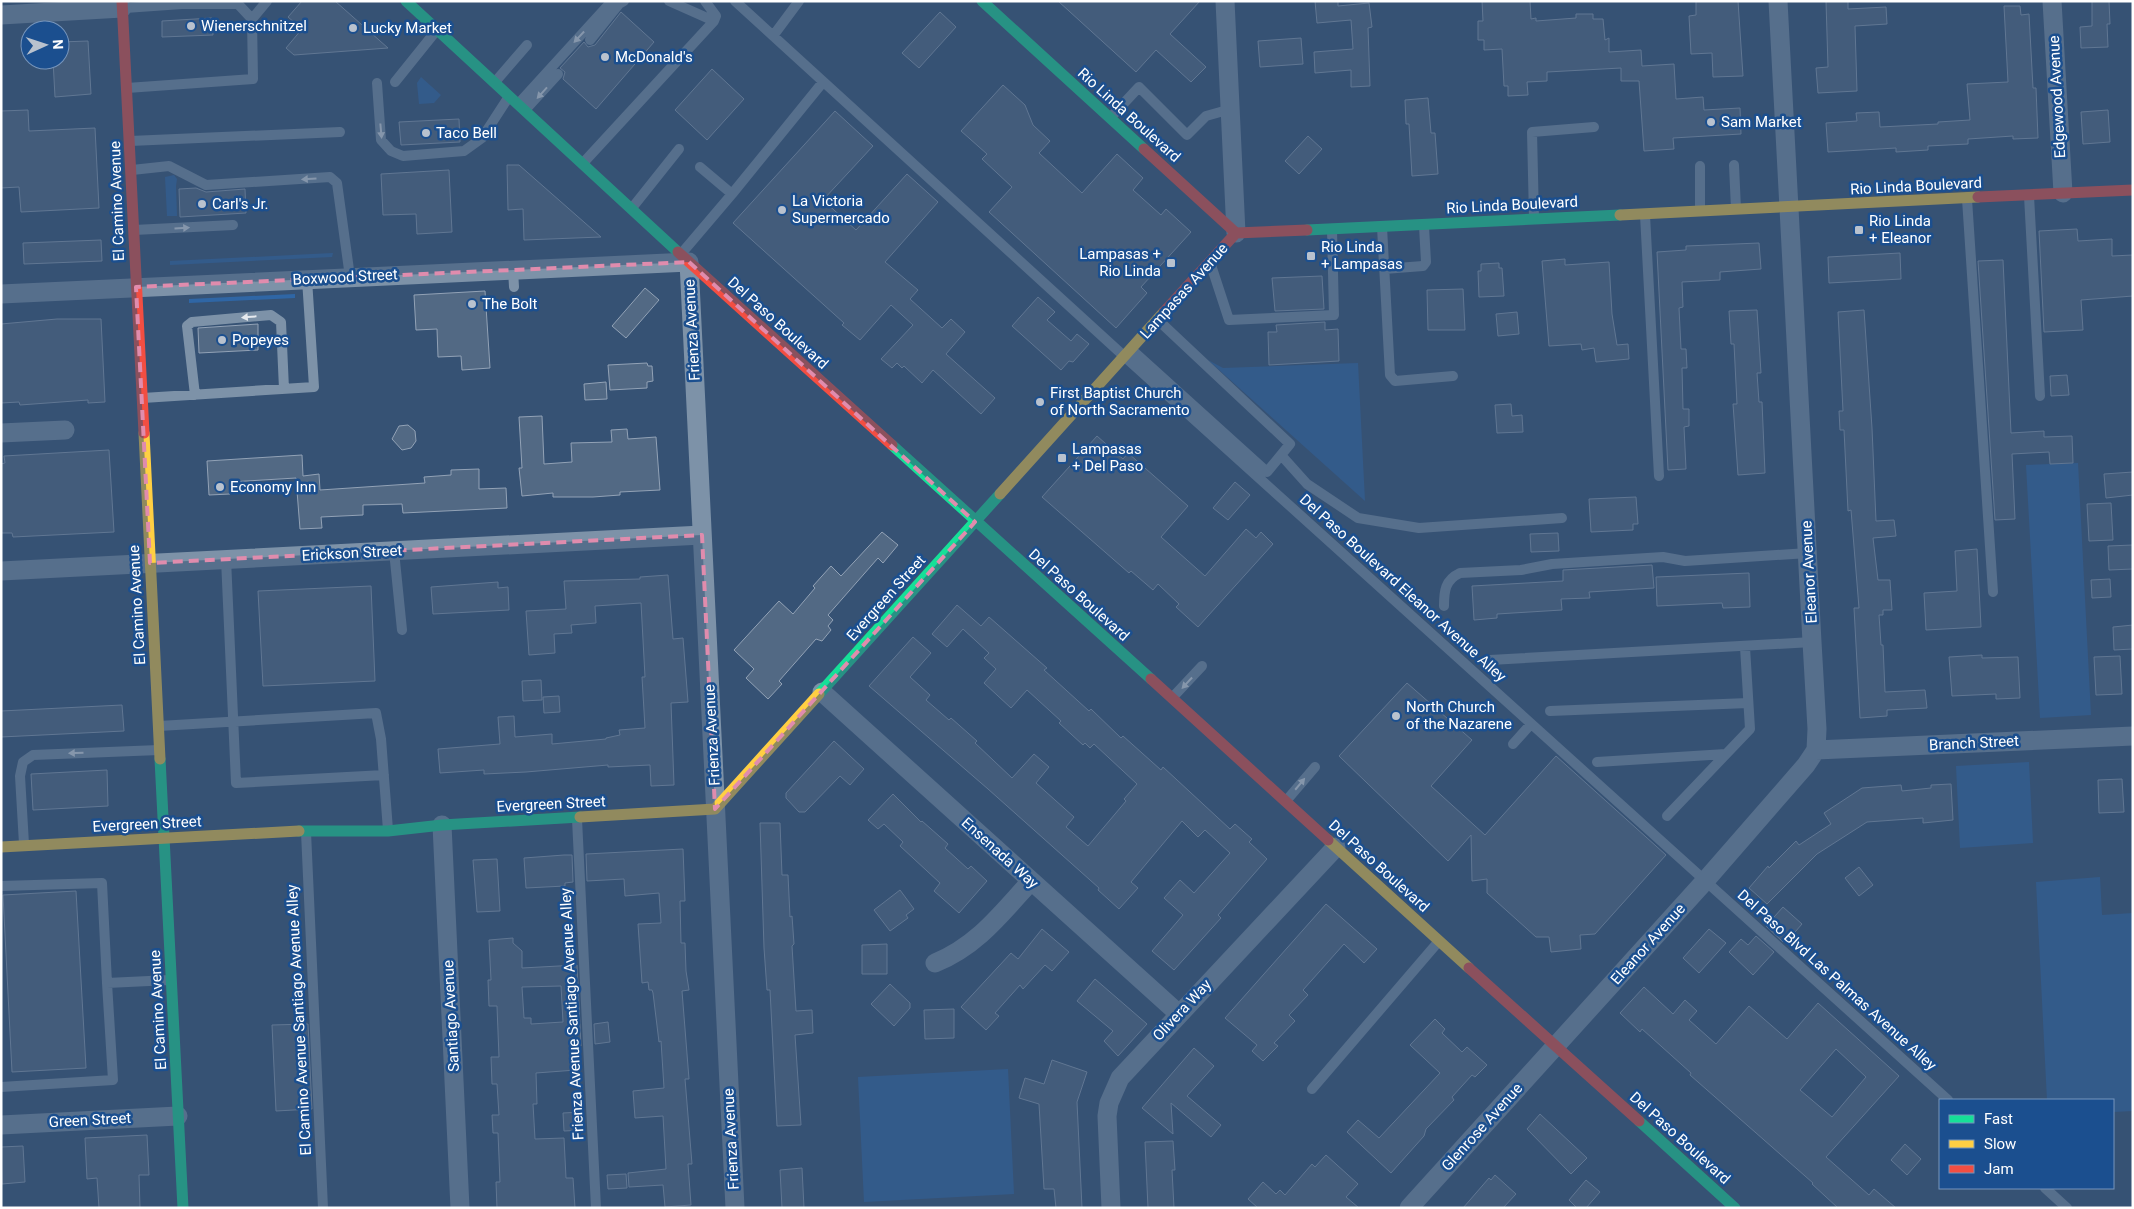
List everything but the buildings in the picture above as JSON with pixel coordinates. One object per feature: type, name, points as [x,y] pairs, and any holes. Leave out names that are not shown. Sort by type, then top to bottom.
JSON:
[{"type":"main road","name":"Del Paso Boulevard","points":[[406,1],[975,522],[1735,1208]]},
{"type":"main road","name":"Rio Linda Boulevard","points":[[982,1],[1236,233],[1789,208],[2133,190]]},
{"type":"main road","name":"El Camino Avenue","points":[[122,5],[183,1208]]},
{"type":"main road","name":"Lampasas Avenue","points":[[975,522],[1236,233]]},
{"type":"main road","name":"Evergreen Street","points":[[1,847],[306,831],[388,832],[442,824],[577,818],[715,808],[975,522]]},
{"type":"street","name":"Lampasas Avenue","points":[[1225,1],[1236,233]]},
{"type":"street","name":"Eleanor Avenue","points":[[1556,1046],[1705,881],[1816,750],[1808,553],[1778,1]]},
{"type":"street","name":"Edgewood Avenue","points":[[2052,1],[2063,193]]},
{"type":"street","points":[[1,15],[122,5]]},
{"type":"street","name":"Boxwood Street","points":[[1,294],[350,277],[514,279],[685,258]]},
{"type":"street","name":"Frienza Avenue","points":[[685,258],[702,535],[735,1208]]},
{"type":"street","points":[[1,433],[65,430]]},
{"type":"street","name":"Erickson Street","points":[[1,571],[702,535]]},
{"type":"street","name":"Ensenada Way","points":[[822,692],[1179,1014]]},
{"type":"street","name":"Branch Street","points":[[1816,750],[2133,736]]},
{"type":"street","name":"Santiago Avenue","points":[[442,824],[460,1208]]},
{"type":"street","name":"Olivera Way","points":[[1111,1208],[1107,1116],[1109,1103],[1120,1078],[1128,1067],[1336,847]]},
{"type":"street","points":[[935,963],[970,945],[981,936],[1031,881]]},
{"type":"street","name":"Glenrose Avenue","points":[[1409,1208],[1556,1046]]},
{"type":"street","name":"Green Street","points":[[1,1125],[178,1116]]},
{"type":"lane","points":[[126,88],[253,80],[252,19],[267,1]]},
{"type":"lane","points":[[377,83],[382,140],[391,151],[403,156],[464,151],[482,138],[517,104],[612,1]]},
{"type":"lane","points":[[590,40],[619,4],[624,1]]},
{"type":"lane","points":[[668,1],[714,21]]},
{"type":"lane","points":[[582,164],[714,21],[716,16],[704,1]]},
{"type":"lane","points":[[735,1],[823,82],[1128,353],[1267,472],[1290,444],[1158,320]]},
{"type":"lane","points":[[773,36],[799,1]]},
{"type":"lane","points":[[122,5],[238,4],[252,19]]},
{"type":"lane","points":[[395,82],[437,30]]},
{"type":"lane","points":[[495,83],[527,45]]},
{"type":"lane","points":[[517,104],[558,74]]},
{"type":"lane","points":[[685,258],[732,194],[823,82]]},
{"type":"lane","points":[[1110,118],[1139,87],[1187,135],[1206,116],[1230,109]]},
{"type":"lane","points":[[1534,219],[1532,132],[1594,127]]},
{"type":"lane","points":[[129,142],[340,132]]},
{"type":"lane","points":[[631,209],[679,149]]},
{"type":"lane","points":[[1734,165],[1736,210]]},
{"type":"lane","points":[[131,170],[169,166],[206,184],[330,177],[337,183],[350,277]]},
{"type":"lane","points":[[1700,166],[1700,212]]},
{"type":"lane","points":[[700,167],[732,194]]},
{"type":"lane","points":[[2029,195],[2040,396]]},
{"type":"lane","points":[[1967,198],[1993,592]]},
{"type":"lane","points":[[1645,214],[1658,476]]},
{"type":"lane","points":[[1384,269],[1422,266],[1426,262],[1424,224]]},
{"type":"lane","points":[[133,230],[233,225]]},
{"type":"lane","points":[[1382,226],[1390,375],[1395,380],[1453,376]]},
{"type":"lane","points":[[1210,262],[1229,320],[1334,315],[1332,229]]},
{"type":"lane","points":[[141,399],[314,387],[307,279]]},
{"type":"lane","points":[[196,395],[187,326],[192,322],[272,315],[281,322],[284,389]]},
{"type":"lane","name":"Del Paso Boulevard Eleanor Avenue Alley","points":[[1128,353],[1531,724],[1705,881]]},
{"type":"lane","points":[[1281,455],[1307,484],[1358,518],[1419,528],[1562,518]]},
{"type":"lane","points":[[394,551],[402,630]]},
{"type":"lane","points":[[1444,606],[1444,589],[1451,577],[1460,573],[1521,570],[1552,564],[1663,557],[1685,561],[1808,553]]},
{"type":"lane","points":[[226,560],[236,783],[384,774]]},
{"type":"lane","points":[[1490,660],[1812,642]]},
{"type":"lane","points":[[1667,816],[1750,728],[1745,647]]},
{"type":"lane","points":[[1172,699],[1202,666]]},
{"type":"lane","points":[[1550,711],[1748,703]]},
{"type":"lane","points":[[158,726],[376,713],[382,739],[388,832]]},
{"type":"lane","points":[[1513,744],[1531,724]]},
{"type":"lane","points":[[24,846],[20,776],[23,762],[33,755],[160,750]]},
{"type":"lane","points":[[1597,762],[1726,754]]},
{"type":"lane","points":[[1285,802],[1315,767]]},
{"type":"lane","name":"Frienza Avenue Santiago Avenue Alley","points":[[577,818],[596,1208]]},
{"type":"lane","name":"El Camino Avenue Santiago Avenue Alley","points":[[306,831],[323,1208]]},
{"type":"lane","name":"Del Paso Blvd Las Palmas Avenue Alley","points":[[1705,881],[1947,1099]]},
{"type":"lane","points":[[1,886],[102,883],[113,1080],[1,1087]]},
{"type":"lane","points":[[1312,1089],[1439,940]]},
{"type":"lane","points":[[108,983],[171,980]]},
{"type":"lane","points":[[2046,1189],[2067,1208]]},
{"type":"highlighted area","points":[[689,262],[975,522],[715,809],[702,535],[150,563],[136,287]]},
{"type":"shaded area","points":[[421,77],[441,95],[434,103],[419,104],[417,83]]},
{"type":"shaded area","points":[[174,175],[177,179],[177,216],[167,216],[165,177]]},
{"type":"shaded area","points":[[333,253],[332,257],[170,265],[170,261]]},
{"type":"shaded area","points":[[295,294],[295,298],[189,303],[189,299]]},
{"type":"shaded area","points":[[1208,360],[1223,368],[1358,363],[1365,501]]},
{"type":"shaded area","points":[[2078,463],[2091,715],[2040,718],[2026,465]]},
{"type":"shaded area","points":[[2029,762],[2033,843],[1960,848],[1956,766]]},
{"type":"shaded area","points":[[2100,877],[2102,915],[2133,913],[2133,1111],[2114,1112],[2114,1099],[2047,1099],[2036,882]]},
{"type":"shaded area","points":[[1008,1069],[1014,1194],[864,1202],[858,1077]]},
{"type":"traffic: fast","points":[[406,1],[678,252]]},
{"type":"traffic: fast","points":[[982,1],[1144,149]]},
{"type":"traffic: fast","points":[[1307,230],[1620,215]]},
{"type":"traffic: fast","points":[[892,445],[1151,679]]},
{"type":"traffic: fast","points":[[819,694],[1000,494]]},
{"type":"traffic: fast","points":[[160,759],[183,1208]]},
{"type":"traffic: fast","points":[[299,831],[388,831],[442,825],[580,817]]},
{"type":"traffic: fast","points":[[1639,1121],[1735,1208]]},
{"type":"traffic: slow","points":[[1620,215],[1978,197]]},
{"type":"traffic: slow","points":[[1000,494],[1164,312]]},
{"type":"traffic: slow","points":[[144,433],[160,759]]},
{"type":"traffic: slow","points":[[580,817],[715,809],[819,694]]},
{"type":"traffic: slow","points":[[1,847],[299,831]]},
{"type":"traffic: slow","points":[[1328,840],[1469,968]]},
{"type":"traffic: jam","points":[[122,1],[144,433]]},
{"type":"traffic: jam","points":[[1144,149],[1236,233],[1307,230]]},
{"type":"traffic: jam","points":[[1978,197],[2133,190]]},
{"type":"traffic: jam","points":[[1164,312],[1236,233]]},
{"type":"traffic: jam","points":[[678,252],[892,445]]},
{"type":"traffic: jam","points":[[1151,679],[1328,840]]},
{"type":"traffic: jam","points":[[1469,968],[1639,1121]]},
{"type":"place","name":"Wienerschnitzel","points":[[191,26]]},
{"type":"place","name":"Lucky Market","points":[[353,28]]},
{"type":"place","name":"McDonald's","points":[[605,57]]},
{"type":"place","name":"Sam Market","points":[[1711,122]]},
{"type":"place","name":"Taco Bell","points":[[426,133]]},
{"type":"place","name":"Carl's Jr.","points":[[202,204]]},
{"type":"place","name":"La Victoria Supermercado","points":[[782,210]]},
{"type":"place","name":"Rio Linda + Eleanor","points":[[1859,230]]},
{"type":"place","name":"Rio Linda + Lampasas","points":[[1311,256]]},
{"type":"place","name":"Lampasas + Rio Linda","points":[[1171,263]]},
{"type":"place","name":"The Bolt","points":[[472,304]]},
{"type":"place","name":"Popeyes","points":[[222,340]]},
{"type":"place","name":"First Baptist Church of North Sacramento","points":[[1040,402]]},
{"type":"place","name":"Lampasas + Del Paso","points":[[1062,458]]},
{"type":"place","name":"Economy Inn","points":[[220,487]]},
{"type":"place","name":"North Church of the Nazarene","points":[[1396,716]]}]
